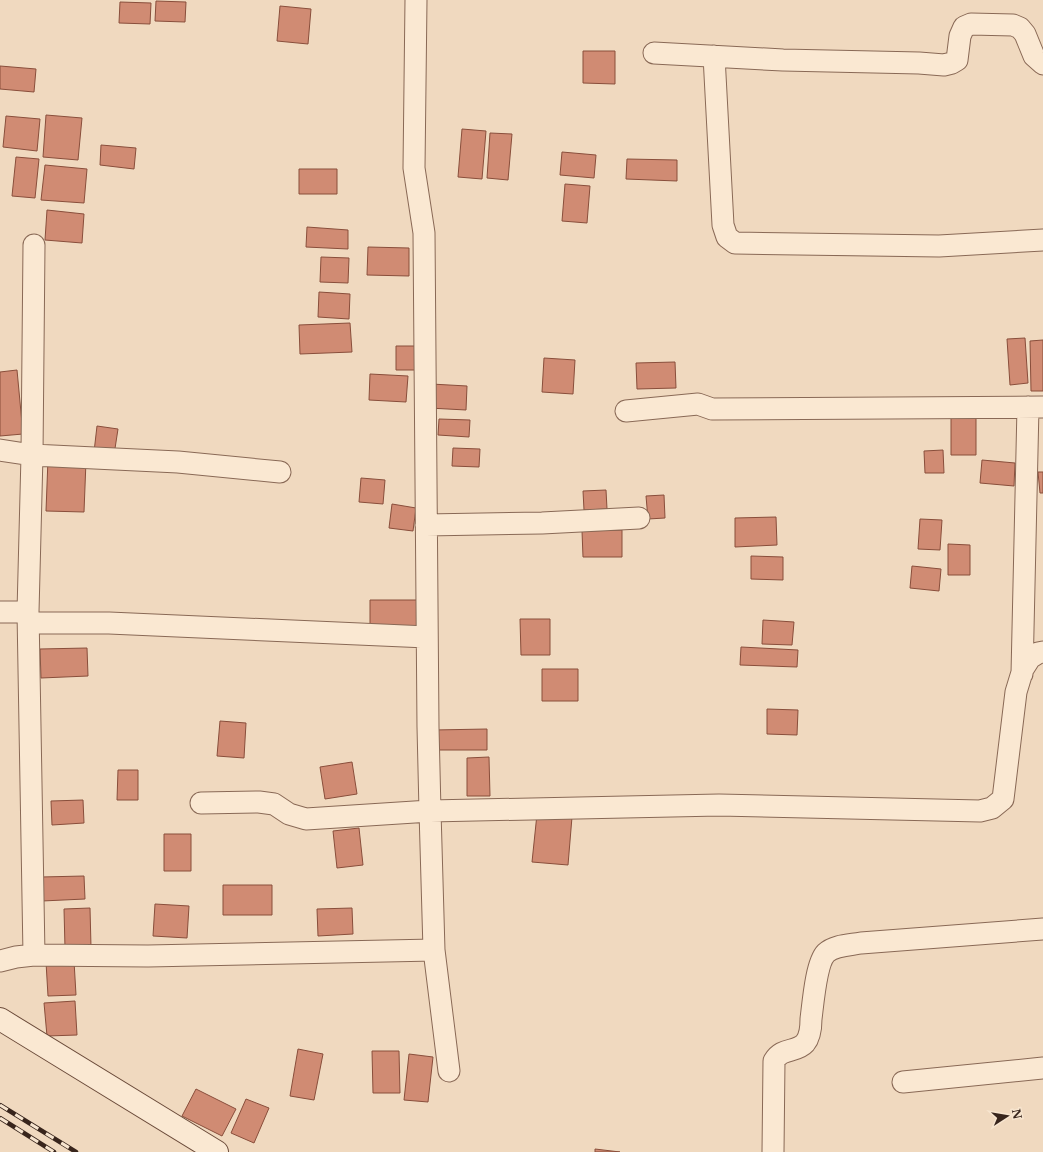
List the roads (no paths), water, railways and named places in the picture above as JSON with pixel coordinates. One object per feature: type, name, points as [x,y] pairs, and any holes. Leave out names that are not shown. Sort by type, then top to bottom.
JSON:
[{"type":"street","points":[[416,0],[414,168],[424,233],[426,525],[430,811],[434,950],[449,1070]]},
{"type":"street","points":[[654,53],[783,60],[919,63],[944,65],[957,60],[960,36],[964,27],[972,24],[1013,25],[1020,28],[1025,34],[1034,56],[1043,64]]},
{"type":"street","points":[[714,56],[723,225],[727,237],[735,243],[939,246],[1043,240]]},
{"type":"street","points":[[34,245],[29,617],[34,955]]},
{"type":"street","points":[[626,411],[698,404],[712,409],[1036,407],[1022,675]]},
{"type":"street","points":[[0,450],[32,455],[178,462],[280,472]]},
{"type":"street","points":[[426,525],[542,523],[639,518]]},
{"type":"street","points":[[0,612],[29,617],[109,623],[428,637]]},
{"type":"street","points":[[201,803],[259,802],[274,804],[289,814],[306,819],[430,811],[719,805],[980,811],[992,808],[1003,799],[1016,692],[1030,658],[1043,652]]},
{"type":"street","points":[[773,1152],[774,1061],[777,1055],[798,1048],[805,1042],[810,1030],[818,972],[826,953],[837,947],[861,943],[1043,929]]},
{"type":"street","points":[[0,961],[34,955],[156,956],[434,950]]},
{"type":"street","points":[[0,1019],[217,1152]]},
{"type":"street","points":[[903,1082],[1043,1068]]},
{"type":"railway","points":[[0,1105],[76,1152]]},
{"type":"railway","points":[[0,1118],[54,1152]]}]
